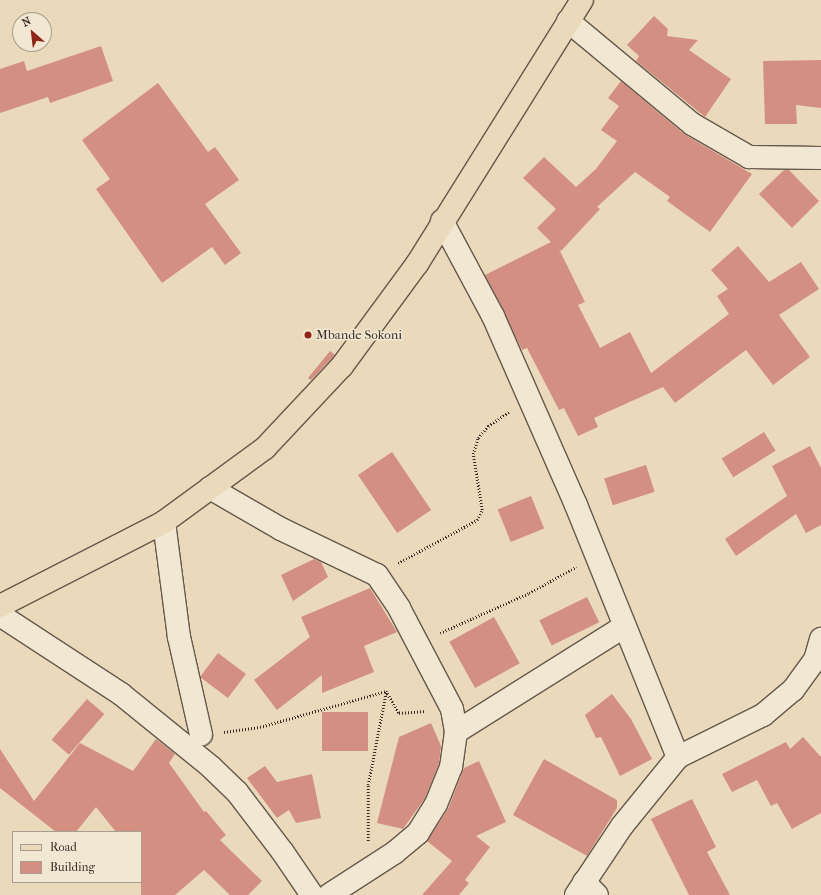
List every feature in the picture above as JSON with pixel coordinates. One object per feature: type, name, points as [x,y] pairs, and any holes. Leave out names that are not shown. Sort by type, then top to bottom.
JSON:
[{"type":"main road","points":[[0,606],[164,522],[265,448],[342,366],[417,264],[442,221],[582,0]]},
{"type":"street","points":[[568,21],[692,124],[749,157],[821,158]]},
{"type":"street","points":[[442,221],[493,316],[596,556],[678,757]]},
{"type":"street","points":[[210,488],[281,529],[377,575],[418,643],[452,709],[456,732],[452,767],[436,804],[418,833],[394,853],[329,895]]},
{"type":"street","points":[[164,522],[179,637],[201,735]]},
{"type":"street","points":[[0,615],[121,694],[211,767],[237,792],[282,851],[312,895]]},
{"type":"street","points":[[456,732],[625,626]]},
{"type":"street","points":[[586,891],[622,826],[678,757],[762,715],[793,690],[818,663],[821,639]]},
{"type":"path","points":[[377,575],[477,520],[482,510],[473,454],[478,438],[488,426],[529,398]]},
{"type":"path","points":[[418,643],[529,593],[596,556]]},
{"type":"path","points":[[201,735],[260,727],[386,691]]},
{"type":"path","points":[[386,691],[399,713],[452,709]]},
{"type":"path","points":[[368,870],[368,785],[386,691]]},
{"type":"building","points":[[654,16],[668,29],[667,36],[698,40],[689,50],[731,79],[705,117],[636,61],[639,56],[627,45]]},
{"type":"building","points":[[101,46],[113,81],[50,103],[48,97],[0,113],[0,69],[24,61],[27,71]]},
{"type":"building","points":[[821,60],[821,108],[796,105],[797,124],[765,124],[763,61]]},
{"type":"building","points":[[621,81],[684,134],[752,174],[710,232],[667,201],[670,197],[635,172],[597,207],[600,209],[561,251],[559,249],[585,302],[578,305],[600,348],[630,332],[651,373],[729,314],[717,296],[728,289],[711,270],[738,246],[769,282],[801,262],[819,289],[779,315],[810,357],[773,385],[746,350],[675,403],[663,387],[594,418],[598,427],[578,436],[564,408],[559,410],[527,348],[522,350],[485,275],[551,242],[537,228],[556,209],[523,178],[544,157],[576,187],[596,169],[617,141],[601,130],[619,106],[608,98]]},
{"type":"building","points":[[158,83],[208,152],[215,147],[239,180],[205,204],[241,253],[225,265],[212,247],[162,283],[96,189],[110,179],[82,140]]},
{"type":"building","points":[[784,170],[789,170],[819,201],[792,228],[759,194]]},
{"type":"building","points":[[330,351],[335,355],[311,380],[308,378]]},
{"type":"building","points":[[764,432],[776,451],[733,477],[722,458]]},
{"type":"building","points":[[810,446],[821,468],[821,525],[806,533],[796,514],[736,556],[725,539],[787,496],[772,466]]},
{"type":"building","points":[[392,452],[431,510],[397,533],[358,475]]},
{"type":"building","points":[[646,465],[655,492],[613,505],[604,479]]},
{"type":"building","points":[[531,496],[544,528],[511,542],[498,509]]},
{"type":"building","points":[[314,559],[321,562],[328,577],[293,601],[281,575]]},
{"type":"building","points":[[370,588],[397,632],[364,646],[374,672],[322,693],[322,675],[277,710],[254,680],[310,637],[301,617]]},
{"type":"building","points":[[587,597],[599,622],[552,645],[539,620]]},
{"type":"building","points":[[494,617],[520,663],[475,688],[449,642]]},
{"type":"building","points":[[218,653],[246,674],[228,698],[200,677]]},
{"type":"building","points":[[612,694],[631,719],[652,759],[620,776],[601,737],[596,738],[585,715]]},
{"type":"building","points":[[87,699],[104,714],[69,755],[52,740]]},
{"type":"building","points":[[322,712],[368,712],[368,751],[322,751]]},
{"type":"building","points":[[431,723],[441,746],[439,764],[425,798],[403,829],[377,823],[399,737]]},
{"type":"building","points":[[803,737],[821,757],[821,813],[792,829],[777,803],[771,806],[757,780],[732,792],[722,774],[786,742],[790,749]]},
{"type":"building","points":[[156,739],[175,754],[169,763],[204,812],[206,811],[226,835],[220,840],[262,881],[248,895],[230,895],[204,870],[175,895],[141,895],[142,831],[115,831],[96,807],[77,831],[55,831],[0,788],[0,749],[34,801],[80,743],[133,771]]},
{"type":"building","points":[[544,759],[617,800],[617,808],[587,856],[513,815]]},
{"type":"building","points":[[479,761],[506,822],[476,836],[490,847],[465,880],[469,883],[459,895],[422,895],[452,861],[427,841],[448,809],[464,768]]},
{"type":"building","points":[[265,766],[277,782],[312,774],[321,818],[296,823],[289,810],[277,818],[247,778]]},
{"type":"building","points":[[692,799],[716,847],[707,852],[730,895],[689,895],[651,819]]},
{"type":"place","name":"Mbande Sokoni","points":[[308,335]]}]
